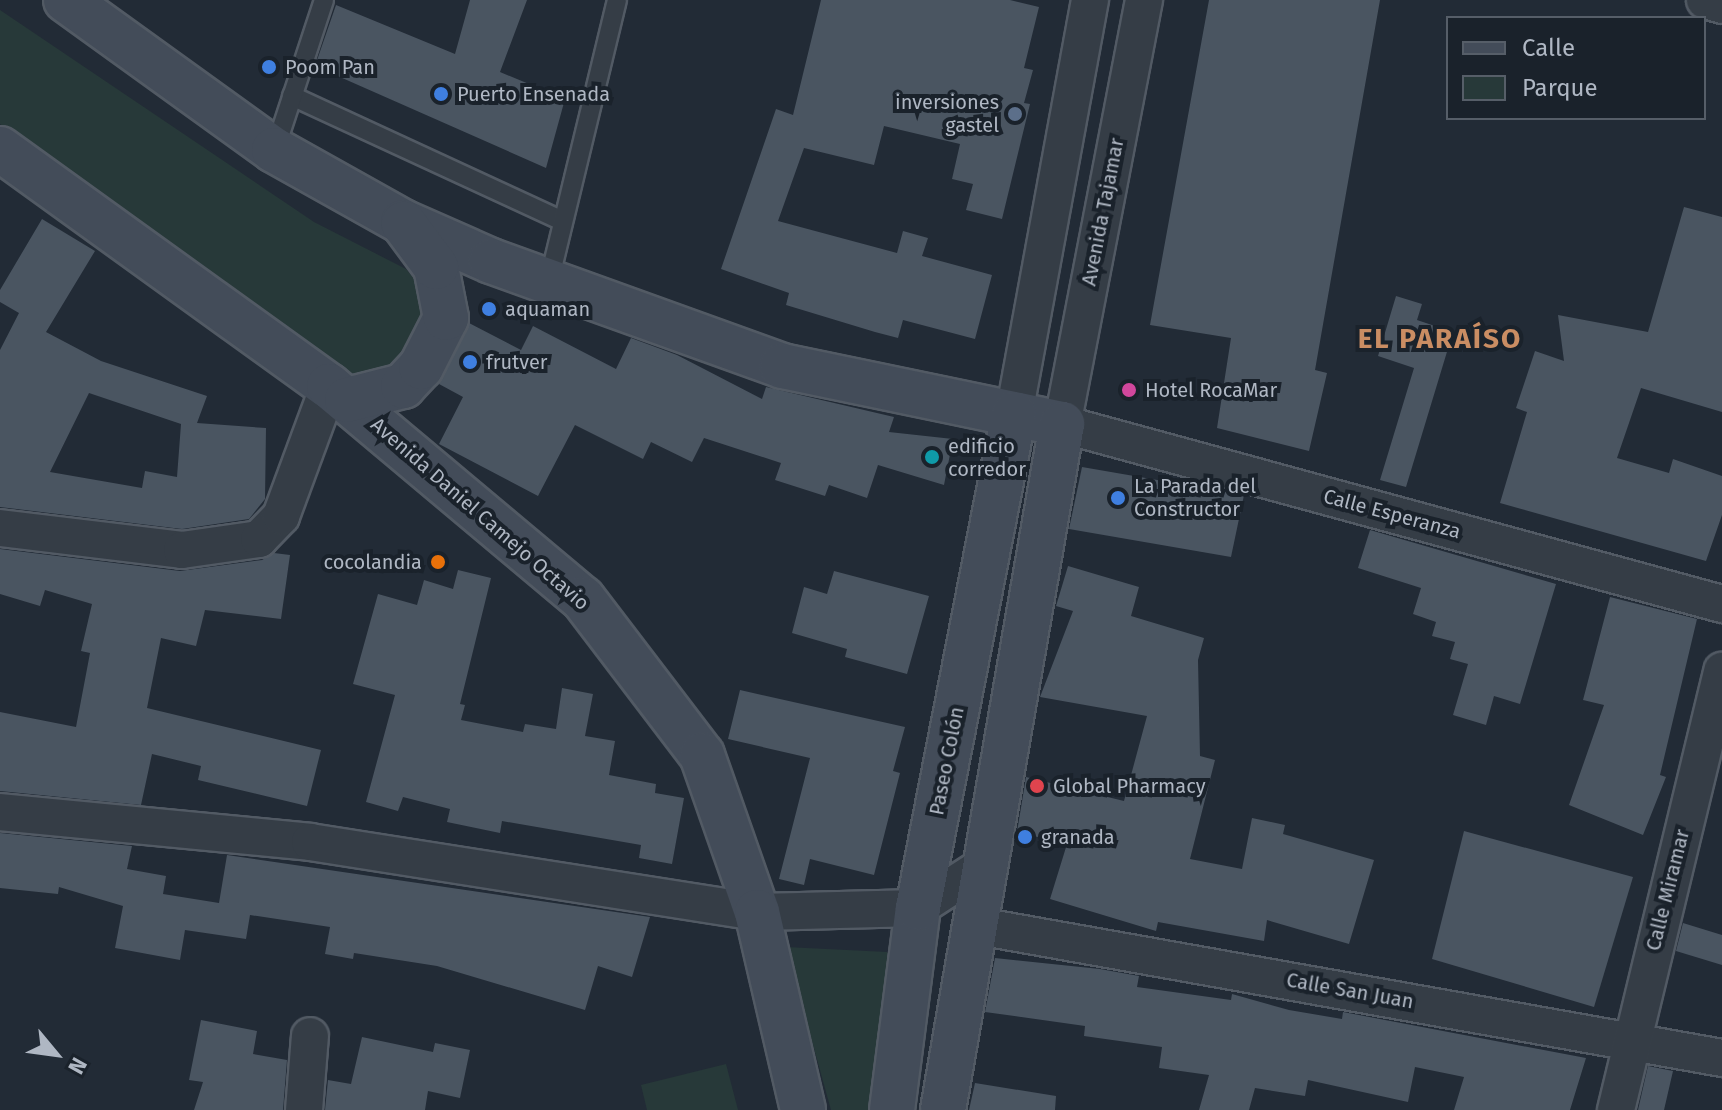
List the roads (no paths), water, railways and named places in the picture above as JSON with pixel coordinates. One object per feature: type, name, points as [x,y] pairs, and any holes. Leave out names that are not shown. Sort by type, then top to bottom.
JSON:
[{"type":"main road","points":[[66,0],[274,150],[403,222],[548,284],[782,366],[1062,424],[978,926],[943,1110]]},
{"type":"main road","name":"Avenida Daniel Camejo Octavio","points":[[0,149],[338,393],[583,599],[702,755],[757,912],[803,1110]]},
{"type":"main road","points":[[338,393],[403,386],[421,367],[446,318],[436,267],[403,222]]},
{"type":"main road","name":"Paseo Colón","points":[[892,1110],[918,908],[1014,414]]},
{"type":"street","points":[[1014,414],[1090,0]]},
{"type":"street","name":"Avenida Tajamar","points":[[1062,424],[1144,0]]},
{"type":"street","points":[[1705,0],[1722,5]]},
{"type":"street","points":[[0,528],[182,550],[259,539],[281,516],[338,393]]},
{"type":"street","name":"Calle Esperanza","points":[[1062,424],[1722,604]]},
{"type":"street","name":"Calle Miramar","points":[[1616,1110],[1722,671]]},
{"type":"street","points":[[0,812],[310,842],[757,912],[918,908],[986,864]]},
{"type":"street","name":"Calle San Juan","points":[[978,926],[1722,1058]]},
{"type":"street","points":[[304,1110],[310,1036]]},
{"type":"lane","points":[[274,150],[324,0]]},
{"type":"lane","points":[[548,284],[617,0]]},
{"type":"lane","points":[[292,96],[563,221]]},
{"type":"place","name":"Poom Pan","points":[[269,67]]},
{"type":"place","name":"Puerto Ensenada","points":[[441,94]]},
{"type":"place","name":"inversiones gastel","points":[[1015,114]]},
{"type":"place","name":"aquaman","points":[[489,309]]},
{"type":"place","name":"frutver","points":[[470,362]]},
{"type":"place","name":"Hotel RocaMar","points":[[1129,390]]},
{"type":"place","name":"edificio corredor","points":[[932,457]]},
{"type":"place","name":"La Parada del Constructor","points":[[1118,498]]},
{"type":"place","name":"cocolandia","points":[[438,562]]},
{"type":"place","name":"Global Pharmacy","points":[[1037,786]]},
{"type":"place","name":"granada","points":[[1025,837]]},
{"type":"district","name":"EL PARAÍSO","points":[[1440,339]]}]
